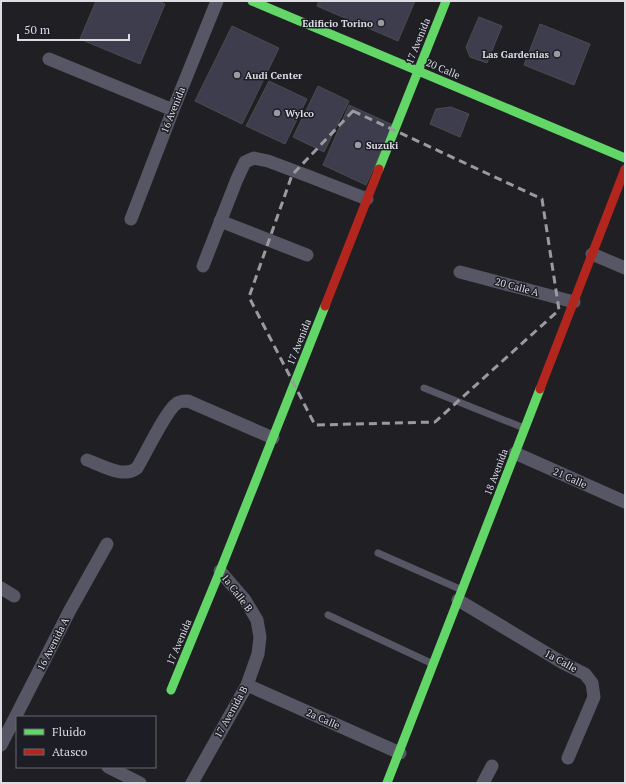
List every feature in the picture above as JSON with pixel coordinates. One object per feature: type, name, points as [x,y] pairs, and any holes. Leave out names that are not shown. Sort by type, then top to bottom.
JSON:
[{"type":"street","name":"16 Avenida","points":[[131,219],[217,1]]},
{"type":"street","name":"20 Calle","points":[[252,1],[625,158]]},
{"type":"street","name":"17 Avenida","points":[[171,690],[220,571],[446,1]]},
{"type":"street","points":[[49,59],[173,110]]},
{"type":"street","points":[[203,266],[237,179],[246,162],[254,158],[268,161],[367,198]]},
{"type":"street","name":"18 Avenida","points":[[387,783],[400,753],[625,170]]},
{"type":"street","points":[[220,221],[307,255]]},
{"type":"street","points":[[592,254],[625,268]]},
{"type":"street","name":"20 Calle A","points":[[460,272],[574,302]]},
{"type":"street","points":[[87,460],[120,472],[133,471],[138,468],[168,412],[176,403],[182,401],[188,401],[273,438]]},
{"type":"street","name":"21 Calle","points":[[515,453],[625,502]]},
{"type":"street","name":"16 Avenida A","points":[[1,745],[70,610],[107,544]]},
{"type":"street","name":"1a Calle B","points":[[220,571],[245,600],[257,620],[260,637]]},
{"type":"street","points":[[1,588],[14,596]]},
{"type":"street","name":"1a Calle","points":[[460,595],[563,663],[585,674],[592,683],[594,697],[568,758]]},
{"type":"street","name":"17 Avenida B","points":[[192,783],[247,684],[258,654],[260,637]]},
{"type":"street","name":"2a Calle","points":[[247,684],[400,753]]},
{"type":"street","points":[[483,783],[492,766]]},
{"type":"street","points":[[110,768],[140,783]]},
{"type":"lane","points":[[424,388],[525,429]]},
{"type":"lane","points":[[378,553],[460,595]]},
{"type":"lane","points":[[328,614],[434,664]]},
{"type":"highlighted area","points":[[353,111],[542,199],[559,310],[435,422],[315,425],[249,297],[292,175]]},
{"type":"building","points":[[96,1],[158,1],[165,4],[140,64],[80,39]]},
{"type":"building","name":"Edificio Torino","points":[[319,1],[415,1],[398,41],[317,6]]},
{"type":"building","points":[[479,17],[502,26],[487,63],[470,57],[466,47]]},
{"type":"building","name":"Las Gardenias","points":[[540,24],[590,44],[574,85],[524,65]]},
{"type":"building","name":"Audi Center","points":[[232,26],[279,48],[242,124],[195,101]]},
{"type":"building","name":"Wylco","points":[[269,81],[307,99],[285,144],[246,126]]},
{"type":"building","points":[[318,86],[349,101],[324,152],[293,137]]},
{"type":"building","name":"Suzuki","points":[[349,105],[393,125],[366,185],[323,165]]},
{"type":"building","points":[[451,107],[469,114],[460,137],[430,124],[436,109]]},
{"type":"traffic: fast","points":[[252,1],[625,158]]},
{"type":"traffic: fast","points":[[379,169],[446,1]]},
{"type":"traffic: fast","points":[[171,690],[325,306]]},
{"type":"traffic: fast","points":[[387,783],[540,389]]},
{"type":"traffic: jam","points":[[325,306],[379,169]]},
{"type":"traffic: jam","points":[[540,389],[625,169]]},
{"type":"place","name":"Edificio Torino","points":[[381,23]]},
{"type":"place","name":"Las Gardenias","points":[[557,54]]},
{"type":"place","name":"Audi Center","points":[[237,75]]},
{"type":"place","name":"Wylco","points":[[277,113]]},
{"type":"place","name":"Suzuki","points":[[358,145]]}]
